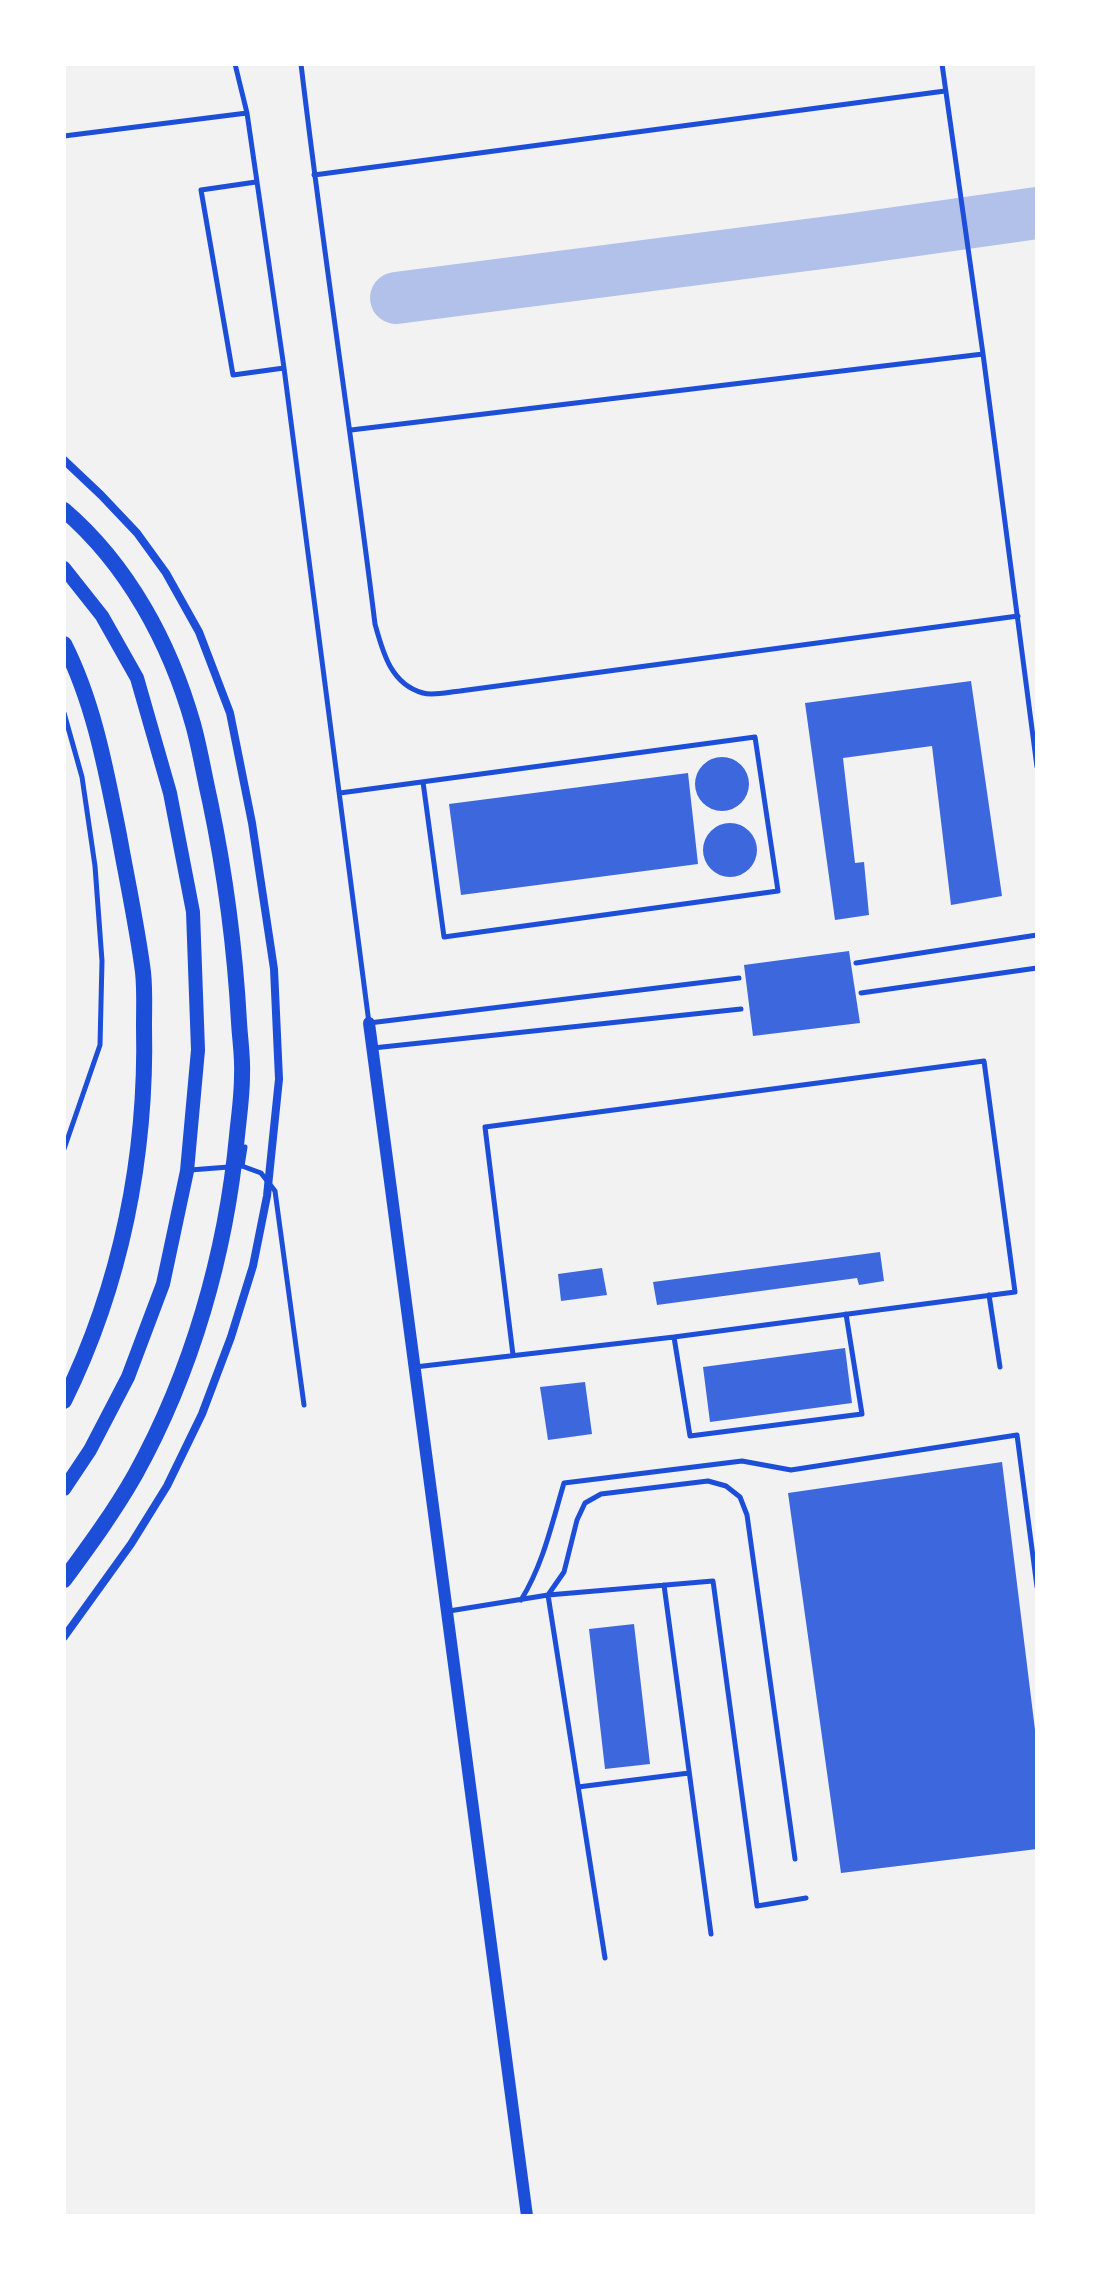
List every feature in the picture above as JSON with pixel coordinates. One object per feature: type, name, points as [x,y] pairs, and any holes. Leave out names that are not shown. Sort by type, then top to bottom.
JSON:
[{"type":"highway","points":[[64,510],[110,559],[136,594],[169,653],[194,725],[216,833],[236,965],[243,1077],[232,1186],[201,1319],[172,1398],[136,1473],[102,1529],[64,1580]]},
{"type":"highway","points":[[64,644],[89,707],[121,846],[143,974],[145,1073],[135,1181],[116,1267],[85,1358],[64,1401]]},
{"type":"main road","points":[[64,568],[102,616],[137,678],[170,793],[193,912],[198,1050],[187,1171],[163,1284],[128,1377],[90,1450],[64,1489]]},
{"type":"street","points":[[64,460],[137,533],[166,573],[199,632],[230,713],[252,823],[274,969],[279,1079],[267,1196],[253,1266],[202,1414],[167,1486],[131,1544],[64,1637]]},
{"type":"street","points":[[369,1023],[527,2216]]},
{"type":"lane","points":[[235,64],[247,113],[284,368],[369,1023],[739,978]]},
{"type":"lane","points":[[301,64],[375,624],[383,652],[396,678],[424,694],[476,689],[1018,616]]},
{"type":"lane","points":[[942,64],[1037,767]]},
{"type":"lane","points":[[314,175],[945,91]]},
{"type":"lane","points":[[64,136],[247,113]]},
{"type":"lane","points":[[256,182],[201,190],[233,375],[284,368]]},
{"type":"lane","points":[[351,430],[983,354]]},
{"type":"lane","points":[[64,713],[82,777],[95,866],[102,961],[100,1045],[64,1149]]},
{"type":"lane","points":[[340,793],[755,737],[778,891],[444,937],[423,782]]},
{"type":"lane","points":[[856,963],[1037,935]]},
{"type":"lane","points":[[861,993],[1037,968]]},
{"type":"lane","points":[[372,1049],[741,1009]]},
{"type":"lane","points":[[414,1367],[674,1337],[1015,1292],[984,1061],[485,1127],[513,1355]]},
{"type":"lane","points":[[242,1166],[245,1147]]},
{"type":"lane","points":[[187,1171],[242,1166],[261,1173],[275,1191],[304,1405]]},
{"type":"lane","points":[[989,1295],[1000,1367]]},
{"type":"lane","points":[[674,1337],[690,1436],[862,1414],[846,1314]]},
{"type":"lane","points":[[521,1600],[540,1562],[564,1483],[742,1461],[791,1470],[1017,1435],[1037,1587]]},
{"type":"lane","points":[[605,1958],[548,1595],[564,1572],[577,1520],[585,1503],[601,1494],[708,1481],[726,1486],[740,1497],[747,1515],[795,1859]]},
{"type":"lane","points":[[446,1611],[548,1595],[713,1581],[757,1906],[806,1898]]},
{"type":"lane","points":[[664,1585],[711,1934]]},
{"type":"lane","points":[[578,1787],[689,1773]]},
{"type":"building","points":[[971,681],[1002,896],[951,905],[932,746],[843,758],[855,863],[864,862],[869,915],[835,920],[805,703]]},
{"type":"building","points":[[722,757],[741,765],[749,784],[741,803],[722,811],[703,803],[695,784],[703,765]]},
{"type":"building","points":[[688,773],[698,864],[461,895],[449,804]]},
{"type":"building","points":[[730,823],[749,831],[757,850],[749,869],[730,877],[711,869],[703,850],[711,831]]},
{"type":"building","points":[[849,951],[860,1023],[753,1036],[744,965]]},
{"type":"building","points":[[880,1252],[884,1281],[859,1285],[857,1278],[657,1305],[653,1282]]},
{"type":"building","points":[[602,1268],[607,1295],[561,1301],[558,1274]]},
{"type":"building","points":[[845,1348],[852,1403],[710,1422],[703,1367]]},
{"type":"building","points":[[585,1382],[592,1434],[548,1440],[540,1387]]},
{"type":"building","points":[[1002,1462],[1037,1746],[1037,1849],[841,1873],[788,1493]]},
{"type":"building","points":[[634,1624],[650,1764],[605,1769],[589,1629]]},
{"type":"taxiway","points":[[396,298],[1037,213]]}]
